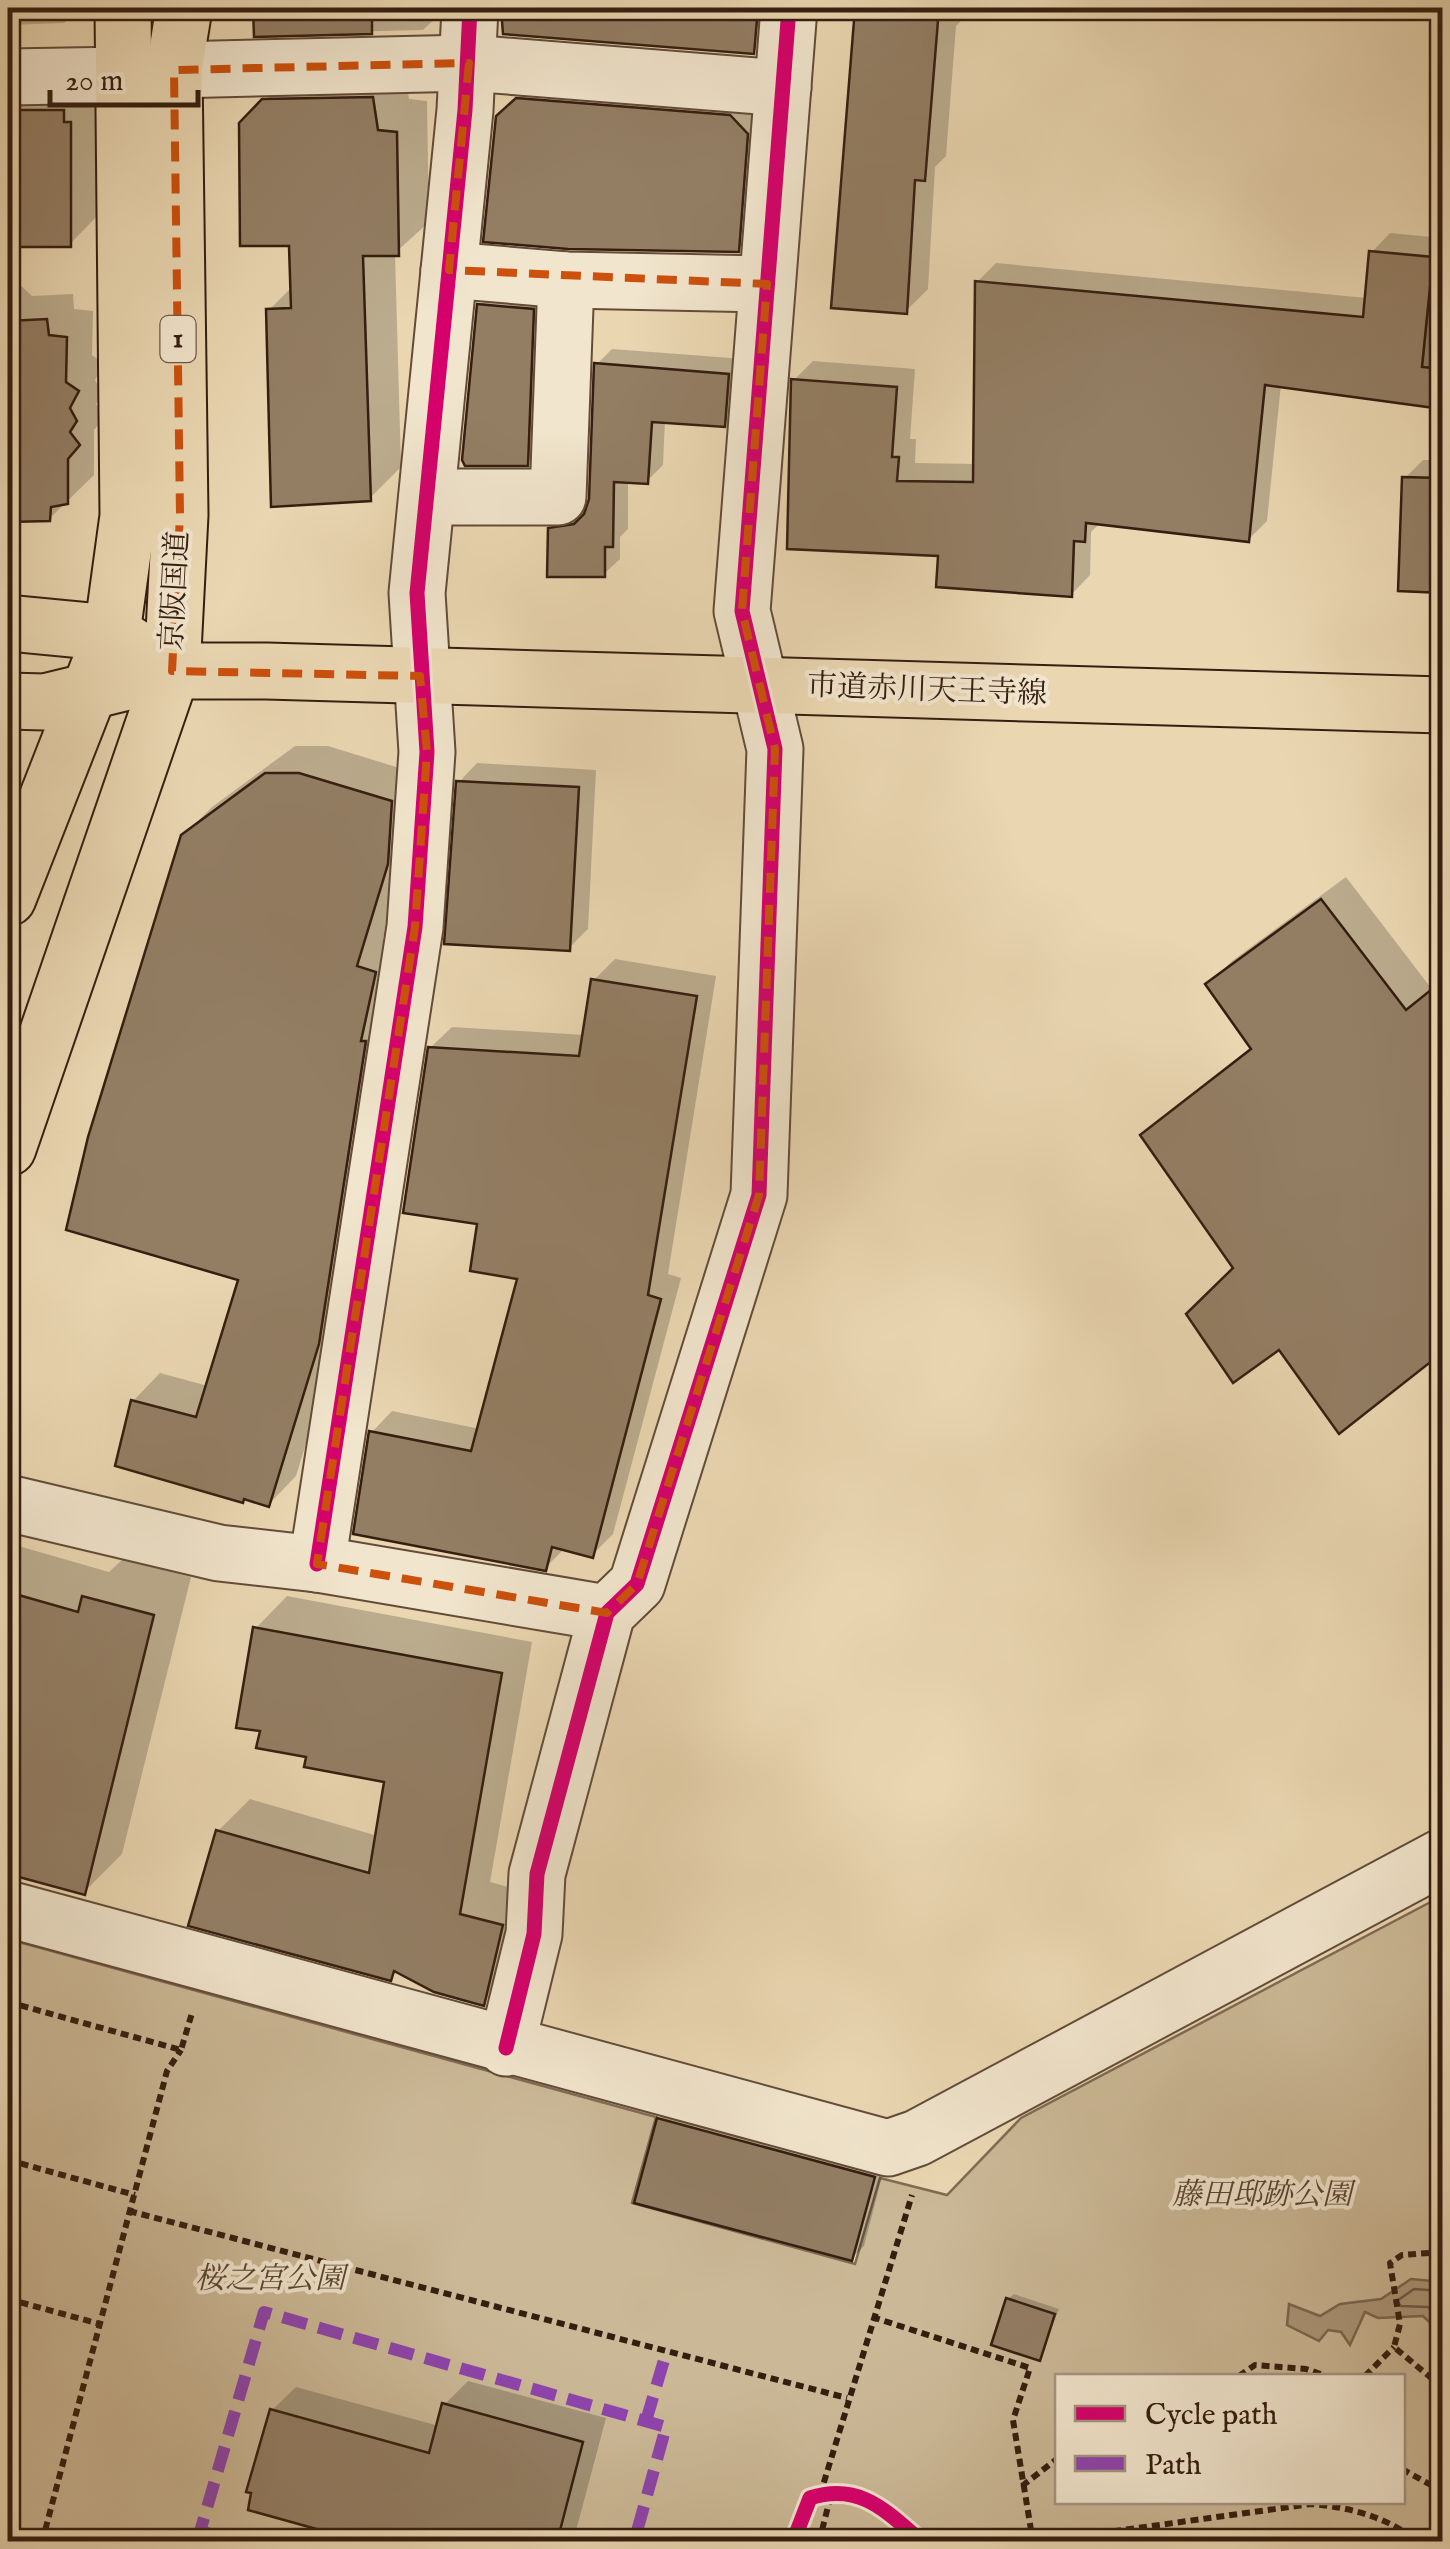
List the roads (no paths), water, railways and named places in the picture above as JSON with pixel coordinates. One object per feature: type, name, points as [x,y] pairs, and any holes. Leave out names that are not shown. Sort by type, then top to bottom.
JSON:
[{"type":"main road","name":"京阪国道","points":[[8,1148],[172,671],[180,515],[149,73],[123,8]]},
{"type":"main road","name":"京阪国道","points":[[8,898],[92,692],[112,632],[128,516],[149,73],[184,8]]},
{"type":"main road","points":[[8,624],[112,632],[172,671]]},
{"type":"main road","name":"市道赤川天王寺線","points":[[8,701],[45,702],[172,671],[1442,705]]},
{"type":"street","points":[[317,1564],[415,927],[427,752],[417,594],[469,63],[470,8]]},
{"type":"street","points":[[506,2048],[534,1934],[536,1874],[607,1614],[637,1584],[759,1195],[774,749],[742,612],[789,8]]},
{"type":"street","points":[[8,77],[469,63],[783,88]]},
{"type":"street","points":[[449,270],[566,280],[767,284]]},
{"type":"street","points":[[427,496],[558,497],[566,280]]},
{"type":"street","points":[[8,1503],[218,1554],[317,1564],[607,1614]]},
{"type":"street","points":[[8,1909],[506,2048],[888,2148],[934,2129],[1442,1857]]},
{"type":"water","points":[[1430,286],[1442,287],[1442,369],[1422,367]]},
{"type":"water","points":[[1411,2279],[1442,2282],[1442,2334],[1423,2316],[1378,2318],[1365,2312],[1350,2345],[1341,2332],[1328,2330],[1319,2341],[1287,2325],[1289,2304],[1320,2316],[1340,2304],[1381,2299]]},
{"type":"park label","name":"藤田邸跡公園","points":[[1262,2196]]},
{"type":"park label","name":"桜之宮公園","points":[[270,2280]]}]
